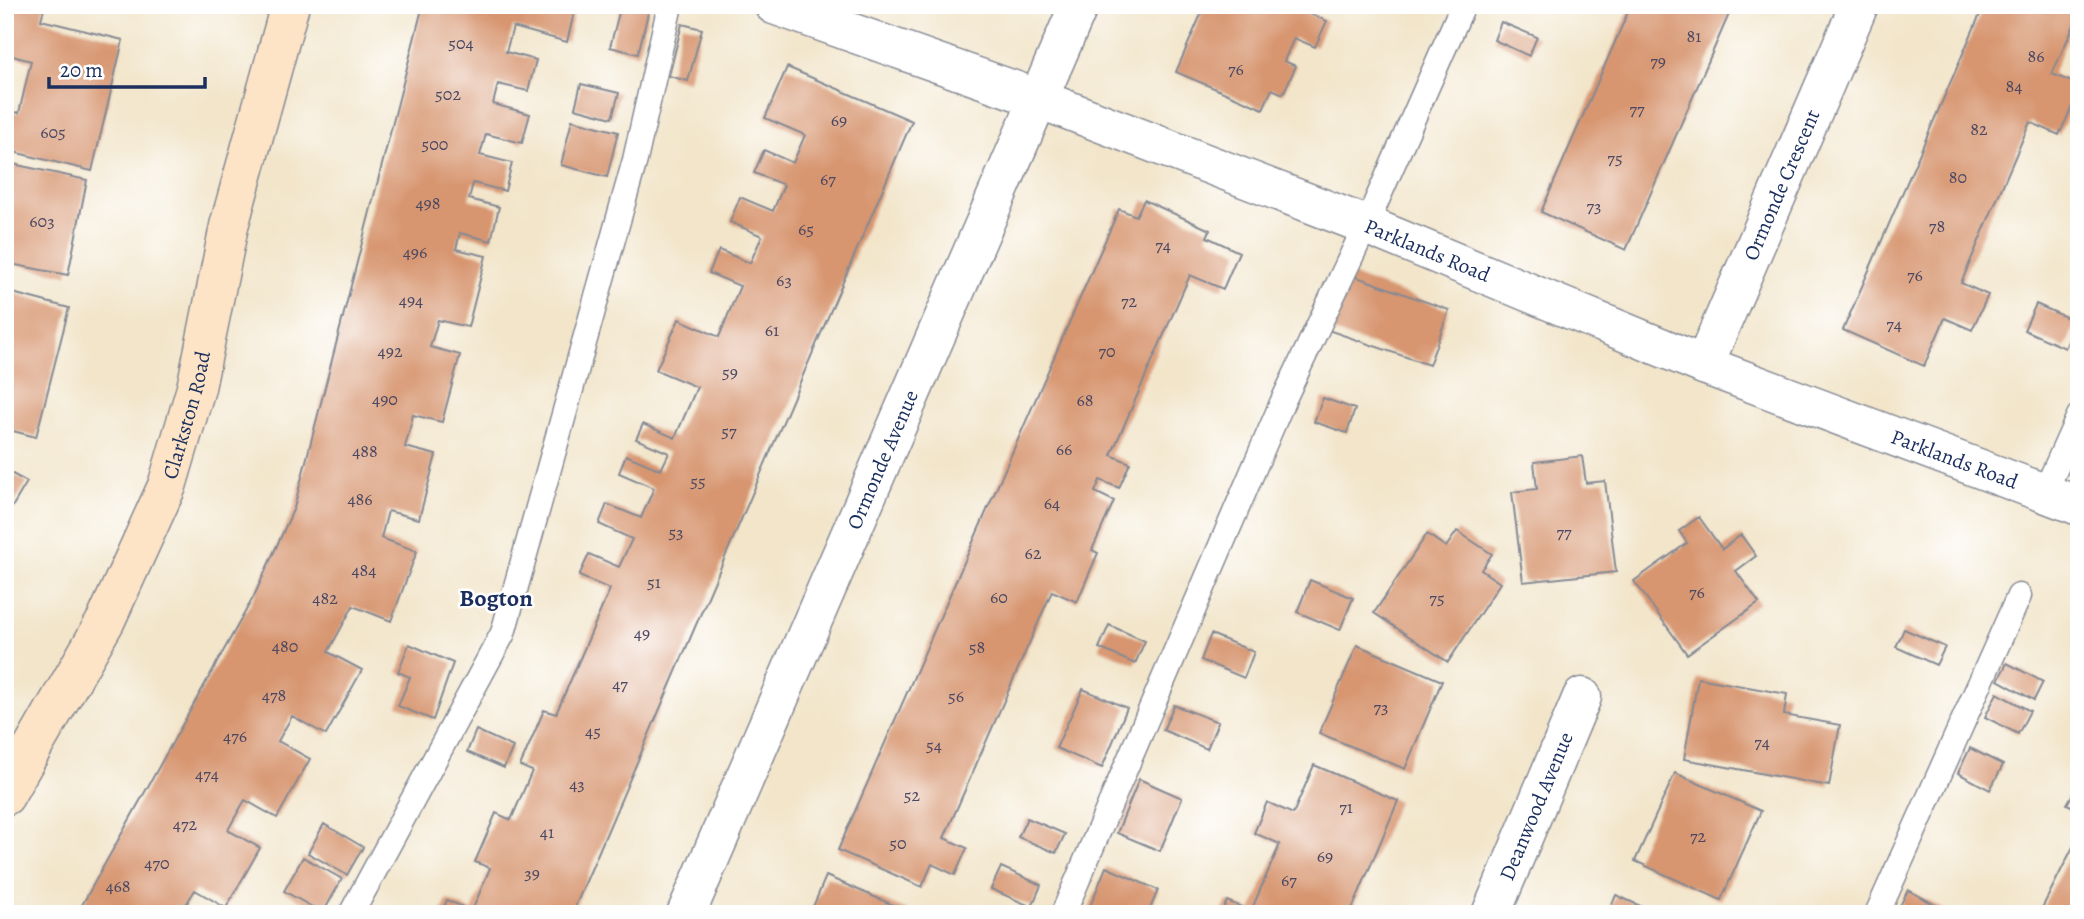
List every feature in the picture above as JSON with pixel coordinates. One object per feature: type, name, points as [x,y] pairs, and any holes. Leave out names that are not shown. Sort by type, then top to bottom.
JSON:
[{"type":"main road","name":"Clarkston Road","points":[[5,796],[106,620],[167,486],[195,388],[229,226],[290,5]]},
{"type":"street","name":"Parklands Road","points":[[774,5],[1039,99],[1366,226],[1704,365],[2062,499]]},
{"type":"street","name":"Ormonde Avenue","points":[[686,914],[1079,5]]},
{"type":"street","name":"Ormonde Crescent","points":[[1704,365],[1859,5]]},
{"type":"street","name":"Deanwood Avenue","points":[[1491,914],[1582,697]]},
{"type":"lane","points":[[351,914],[503,633],[635,160],[670,5]]},
{"type":"lane","points":[[1063,914],[1282,403],[1366,226],[1463,5]]},
{"type":"lane","points":[[2062,499],[2079,416]]},
{"type":"lane","points":[[1877,914],[2019,596]]},
{"type":"building","points":[[5,5],[45,5],[41,20],[123,40],[92,171],[5,150],[5,110],[19,113],[31,61],[5,54]]},
{"type":"building","points":[[423,5],[576,5],[567,42],[513,27],[506,52],[536,60],[528,91],[498,84],[493,104],[530,114],[522,143],[486,134],[480,155],[512,163],[505,191],[473,183],[469,199],[499,207],[491,241],[460,233],[456,249],[486,256],[468,327],[438,320],[430,347],[460,355],[442,422],[413,415],[405,447],[436,455],[419,519],[388,511],[381,538],[417,551],[391,621],[353,606],[328,652],[362,670],[326,735],[292,716],[278,741],[310,759],[277,818],[245,800],[234,819],[228,830],[260,848],[226,908],[195,890],[184,908],[194,914],[77,914],[254,596],[294,508]]},
{"type":"building","points":[[621,5],[650,5],[638,54],[610,47]]},
{"type":"building","points":[[1205,5],[1308,5],[1305,12],[1327,21],[1315,47],[1294,38],[1284,61],[1296,66],[1283,94],[1272,89],[1263,109],[1176,72]]},
{"type":"building","points":[[1631,5],[1733,5],[1626,250],[1541,212]]},
{"type":"building","points":[[1984,5],[2079,5],[2079,27],[2074,25],[2052,74],[2079,85],[2079,92],[2059,135],[2030,122],[1961,283],[1988,295],[1972,330],[1945,318],[1924,366],[1843,330]]},
{"type":"building","points":[[1501,22],[1537,37],[1529,56],[1494,40]]},
{"type":"building","points":[[682,24],[702,29],[688,81],[669,76]]},
{"type":"building","points":[[787,67],[912,121],[572,914],[441,914],[447,900],[472,911],[490,868],[475,862],[496,813],[511,820],[532,771],[520,766],[544,710],[556,714],[610,589],[579,576],[589,554],[619,567],[632,539],[599,524],[607,504],[641,518],[654,488],[619,473],[626,455],[661,470],[669,453],[636,439],[643,424],[675,438],[697,387],[656,370],[679,319],[719,337],[740,286],[709,273],[719,250],[750,263],[762,236],[730,222],[740,197],[773,211],[784,185],[754,173],[764,150],[793,163],[805,135],[765,118]]},
{"type":"building","points":[[581,84],[619,93],[612,118],[575,108]]},
{"type":"building","points":[[572,120],[618,132],[607,177],[561,165]]},
{"type":"building","points":[[8,163],[87,180],[68,275],[5,263]]},
{"type":"building","points":[[1144,200],[1210,230],[1207,237],[1239,252],[1223,289],[1190,275],[1111,455],[1130,463],[1119,488],[1100,480],[1095,492],[1114,501],[1092,550],[1098,553],[1077,602],[1052,591],[944,838],[967,848],[955,875],[932,864],[922,887],[838,850],[1119,209],[1136,216]]},
{"type":"building","points":[[1346,273],[1449,310],[1429,365],[1325,329]]},
{"type":"building","points":[[5,291],[69,308],[36,437],[5,429]]},
{"type":"building","points":[[2036,304],[2077,322],[2065,348],[2024,330]]},
{"type":"building","points":[[1323,398],[1355,409],[1347,433],[1314,422]]},
{"type":"building","points":[[1582,456],[1586,483],[1605,481],[1616,572],[1523,582],[1512,492],[1537,489],[1534,462]]},
{"type":"building","points":[[5,470],[27,482],[5,519]]},
{"type":"building","points":[[1699,517],[1722,549],[1741,535],[1756,556],[1736,571],[1759,603],[1687,654],[1634,581],[1687,543],[1679,531]]},
{"type":"building","points":[[1457,531],[1492,554],[1481,570],[1500,583],[1448,662],[1374,613],[1427,534],[1446,547]]},
{"type":"building","points":[[1310,580],[1353,598],[1340,630],[1297,612]]},
{"type":"building","points":[[1109,625],[1145,641],[1135,664],[1099,648]]},
{"type":"building","points":[[1904,629],[1945,647],[1936,665],[1896,647]]},
{"type":"building","points":[[1211,634],[1254,652],[1244,678],[1201,660]]},
{"type":"building","points":[[409,644],[453,663],[433,720],[398,706],[410,677],[398,672]]},
{"type":"building","points":[[1357,645],[1442,681],[1405,769],[1319,733]]},
{"type":"building","points":[[2007,663],[2043,682],[2034,700],[1998,680]]},
{"type":"building","points":[[1698,678],[1787,694],[1784,715],[1840,725],[1829,786],[1684,759]]},
{"type":"building","points":[[1083,689],[1127,708],[1102,768],[1056,748]]},
{"type":"building","points":[[1997,693],[2030,711],[2018,734],[1985,717]]},
{"type":"building","points":[[1174,705],[1218,722],[1207,749],[1163,730]]},
{"type":"building","points":[[476,730],[513,747],[504,768],[467,752]]},
{"type":"building","points":[[1970,748],[2003,765],[1990,790],[1958,773]]},
{"type":"building","points":[[1314,765],[1398,801],[1350,914],[1221,914],[1227,901],[1251,911],[1280,844],[1254,833],[1267,802],[1293,814]]},
{"type":"building","points":[[1675,773],[1761,811],[1721,900],[1635,861]]},
{"type":"building","points":[[1139,779],[1182,798],[1160,851],[1117,833]]},
{"type":"building","points":[[2079,783],[2079,810],[2067,804]]},
{"type":"building","points":[[1027,818],[1065,834],[1056,853],[1018,837]]},
{"type":"building","points":[[324,824],[363,847],[347,875],[308,853]]},
{"type":"building","points":[[2079,837],[2079,914],[2039,914],[2074,845]]},
{"type":"building","points":[[303,857],[342,879],[323,913],[284,891]]},
{"type":"building","points":[[1001,867],[1041,885],[1032,907],[991,889]]},
{"type":"building","points":[[1106,867],[1158,890],[1148,914],[1087,914]]},
{"type":"building","points":[[826,876],[914,914],[810,914]]},
{"type":"building","points":[[1908,890],[1952,914],[1896,914]]},
{"type":"building","points":[[1616,895],[1658,914],[1608,914]]},
{"type":"district","name":"Bogton","points":[[496,598]]}]
